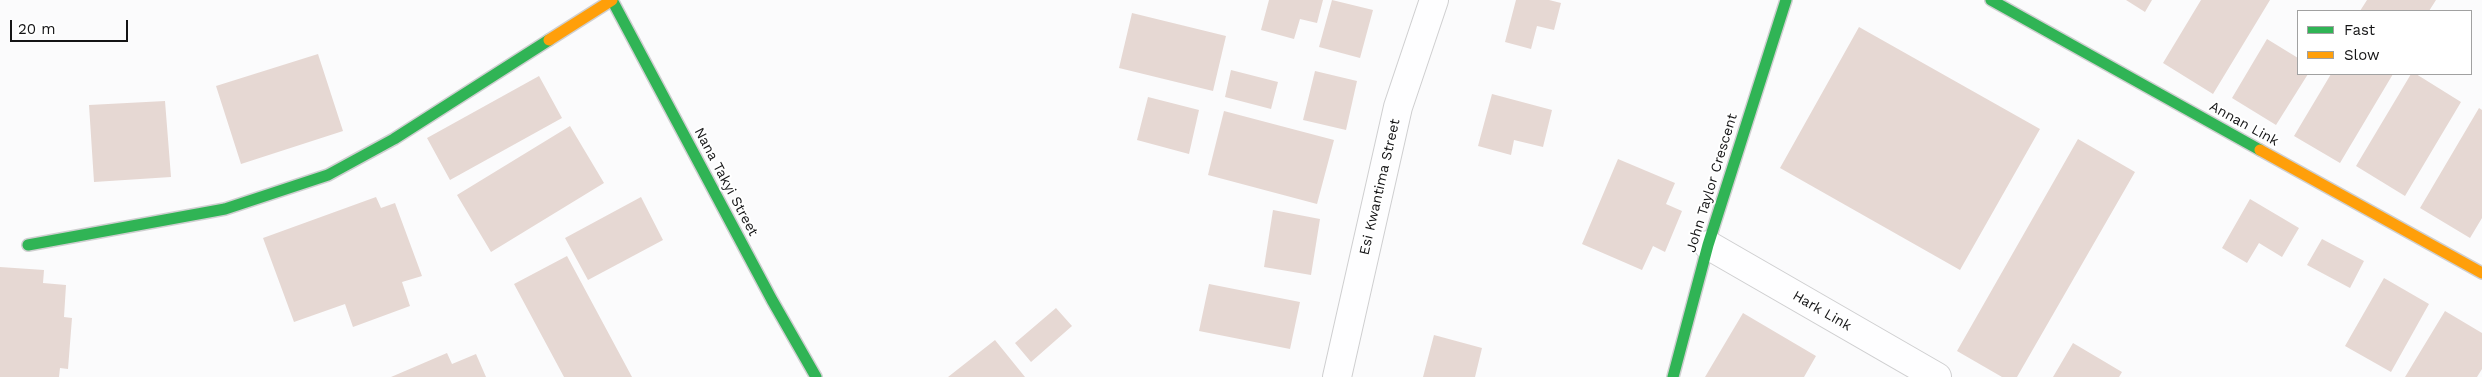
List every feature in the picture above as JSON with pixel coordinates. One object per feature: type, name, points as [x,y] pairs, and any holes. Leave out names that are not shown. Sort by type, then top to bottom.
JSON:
[{"type":"street","points":[[28,245],[225,209],[328,175],[394,139],[612,0]]},
{"type":"street","name":"Nana Takyi Street","points":[[612,0],[772,300],[816,377]]},
{"type":"street","name":"Esi Kwantima Street","points":[[1337,377],[1398,107],[1434,0]]},
{"type":"street","name":"John Taylor Crescent","points":[[1673,377],[1708,245],[1786,0]]},
{"type":"street","name":"Annan Link","points":[[1991,0],[2482,273]]},
{"type":"street","name":"Hark Link","points":[[1708,245],[1937,377]]},
{"type":"building","points":[[1269,0],[1323,0],[1317,23],[1300,19],[1294,39],[1261,30]]},
{"type":"building","points":[[1332,0],[1373,10],[1360,58],[1319,47]]},
{"type":"building","points":[[1516,0],[1549,0],[1561,3],[1554,30],[1537,26],[1531,49],[1505,42]]},
{"type":"building","points":[[2126,0],[2152,0],[2145,12]]},
{"type":"building","points":[[2201,0],[2270,0],[2213,94],[2163,63]]},
{"type":"building","points":[[2367,0],[2436,0],[2430,10],[2361,10]]},
{"type":"building","points":[[1132,13],[1226,36],[1213,91],[1119,68]]},
{"type":"building","points":[[1859,27],[2040,129],[1960,270],[1780,168]]},
{"type":"building","points":[[2267,39],[2297,57],[2297,75],[2307,75],[2276,125],[2232,98]]},
{"type":"building","points":[[318,54],[343,131],[241,164],[216,86]]},
{"type":"building","points":[[1231,70],[1278,82],[1271,109],[1225,97]]},
{"type":"building","points":[[1315,71],[1357,81],[1346,130],[1303,120]]},
{"type":"building","points":[[2330,75],[2392,75],[2340,163],[2294,136]]},
{"type":"building","points":[[2410,75],[2418,75],[2461,102],[2405,196],[2356,166]]},
{"type":"building","points":[[539,76],[562,118],[450,180],[427,138]]},
{"type":"building","points":[[1492,94],[1552,110],[1543,147],[1514,140],[1511,155],[1478,146]]},
{"type":"building","points":[[1148,97],[1199,110],[1189,154],[1137,140]]},
{"type":"building","points":[[165,101],[171,177],[94,182],[89,105]]},
{"type":"building","points":[[2479,108],[2482,110],[2482,218],[2470,238],[2420,208]]},
{"type":"building","points":[[1224,111],[1334,140],[1317,204],[1208,175]]},
{"type":"building","points":[[570,126],[604,183],[491,252],[457,195]]},
{"type":"building","points":[[2078,139],[2135,172],[2017,377],[2002,377],[1957,351]]},
{"type":"building","points":[[1618,159],[1675,183],[1666,204],[1682,211],[1665,252],[1653,246],[1642,270],[1582,244]]},
{"type":"building","points":[[376,197],[381,208],[395,203],[422,276],[402,282],[410,306],[353,327],[345,304],[294,322],[263,238]]},
{"type":"building","points":[[641,197],[663,240],[588,280],[565,238]]},
{"type":"building","points":[[2250,199],[2299,228],[2282,257],[2259,243],[2247,263],[2222,248]]},
{"type":"building","points":[[1273,210],[1320,219],[1311,275],[1264,267]]},
{"type":"building","points":[[2322,239],[2364,261],[2350,288],[2307,265]]},
{"type":"building","points":[[567,256],[632,377],[564,377],[514,284]]},
{"type":"building","points":[[0,267],[44,270],[43,283],[66,285],[64,317],[72,318],[68,369],[60,368],[59,377],[0,377]]},
{"type":"building","points":[[2384,278],[2429,304],[2391,372],[2345,346]]},
{"type":"building","points":[[1209,284],[1300,302],[1290,349],[1199,331]]},
{"type":"building","points":[[1056,308],[1072,326],[1031,362],[1015,343]]},
{"type":"building","points":[[2445,311],[2482,333],[2482,369],[2477,377],[2405,377]]},
{"type":"building","points":[[1743,313],[1816,356],[1804,377],[1705,377]]},
{"type":"building","points":[[1434,335],[1482,348],[1475,377],[1423,377]]},
{"type":"building","points":[[995,340],[1025,377],[948,377]]},
{"type":"building","points":[[2073,343],[2122,372],[2119,377],[2053,377]]},
{"type":"building","points":[[447,353],[452,364],[476,354],[486,377],[391,377]]},
{"type":"traffic: fast","points":[[612,0],[772,300],[816,377]]},
{"type":"traffic: fast","points":[[1673,377],[1708,245],[1786,0]]},
{"type":"traffic: fast","points":[[1991,0],[2260,150]]},
{"type":"traffic: fast","points":[[28,245],[225,209],[328,175],[394,139],[549,40]]},
{"type":"traffic: slow","points":[[549,40],[612,0]]},
{"type":"traffic: slow","points":[[2260,150],[2482,273]]}]
